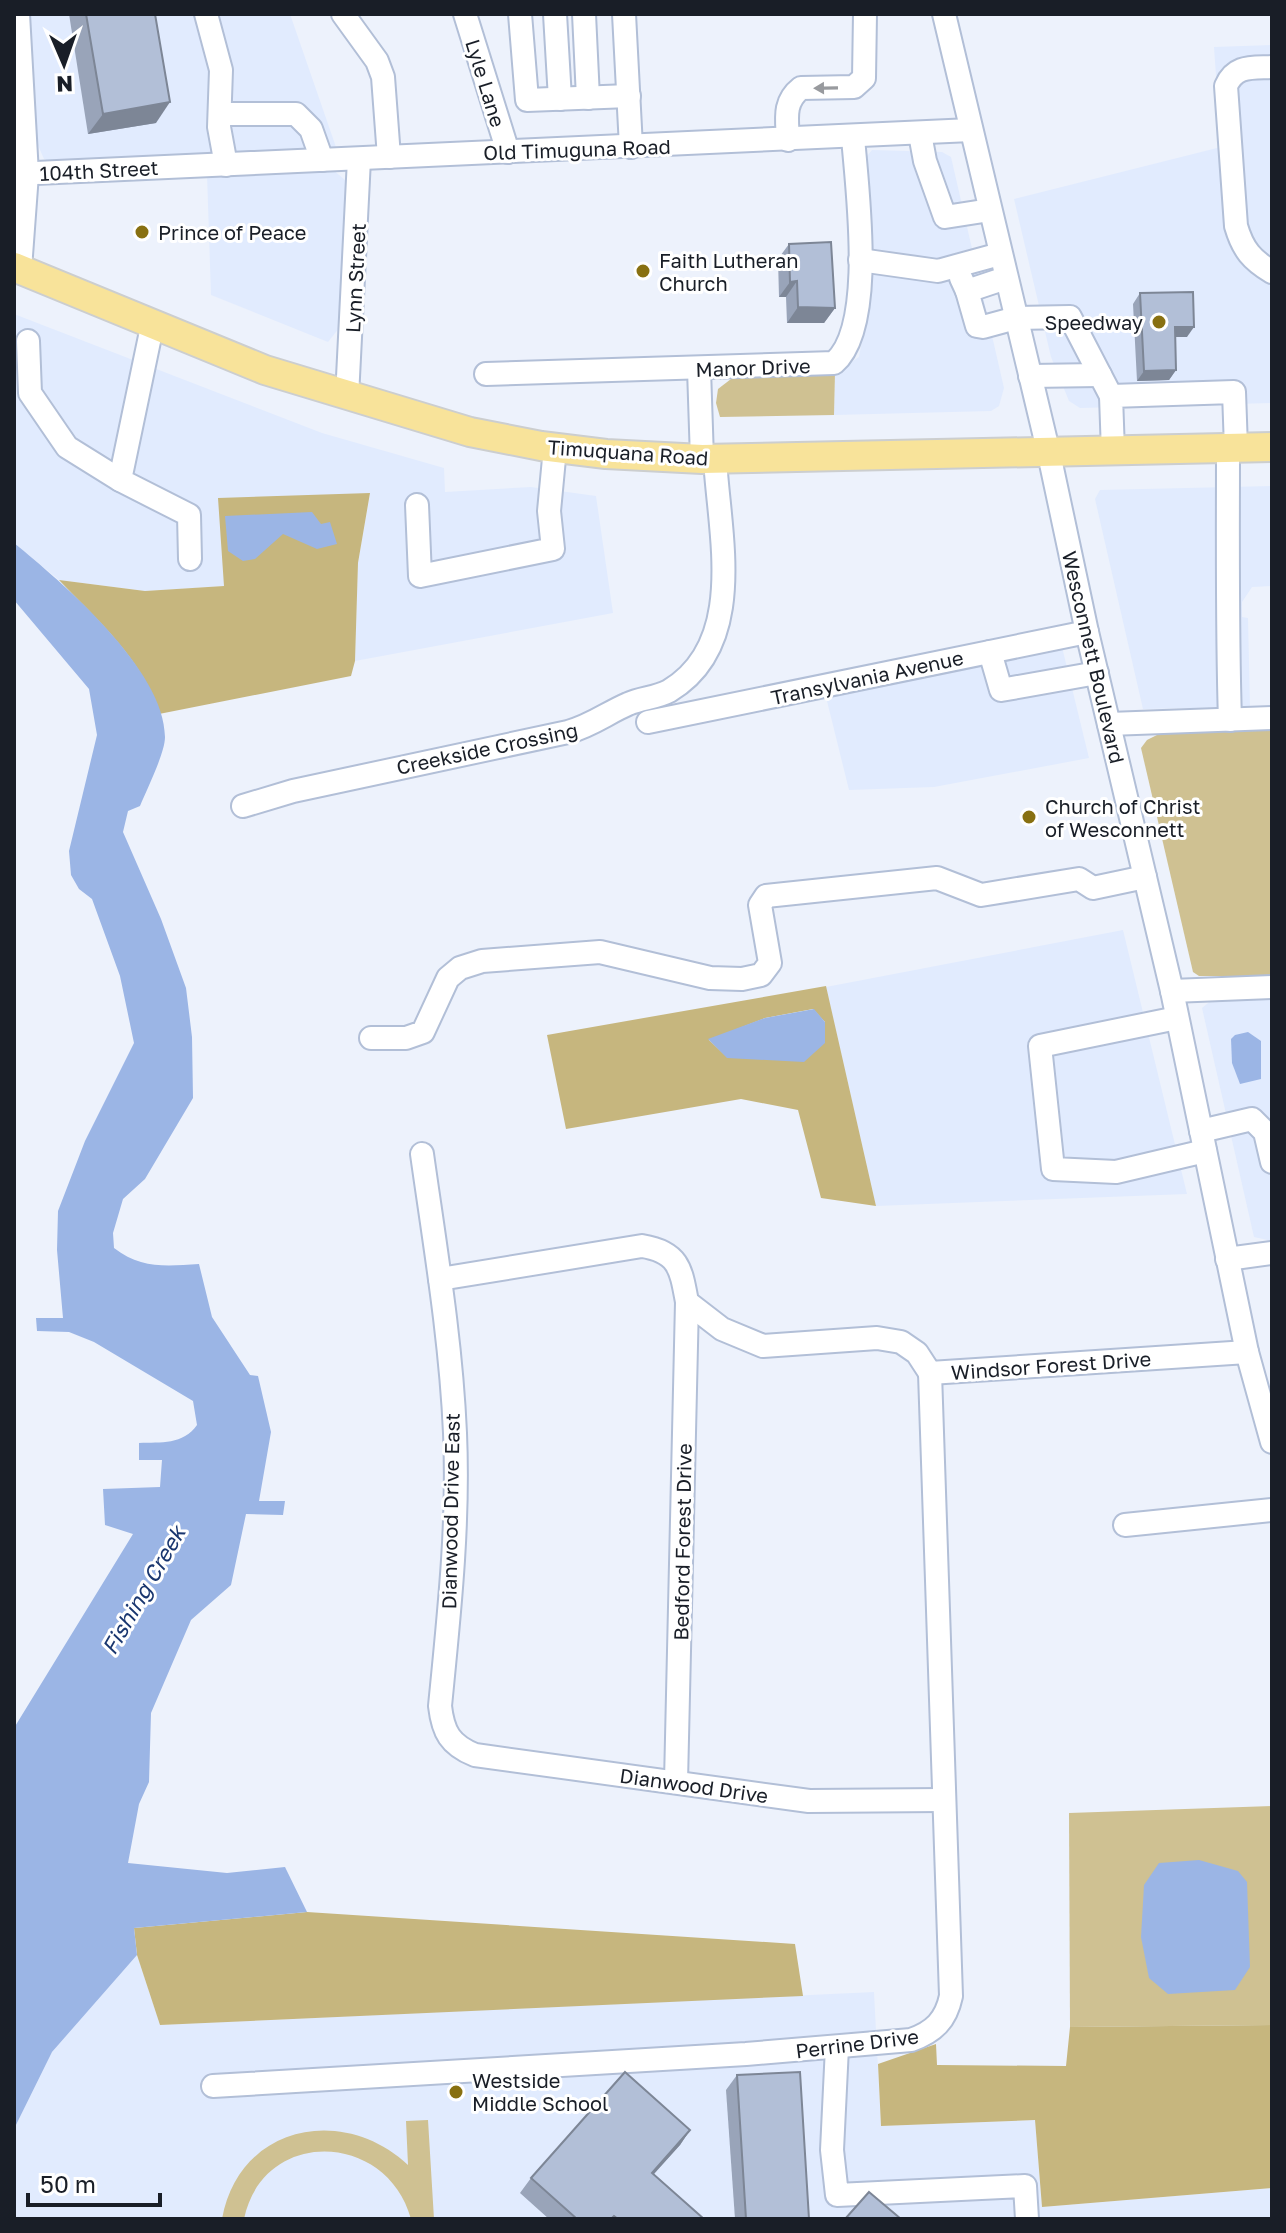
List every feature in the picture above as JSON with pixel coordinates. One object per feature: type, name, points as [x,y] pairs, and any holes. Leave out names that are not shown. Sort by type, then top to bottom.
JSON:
[{"type":"main road","name":"Timuquana Road","points":[[17,268],[265,370],[470,432],[555,448],[708,459],[1272,447]]},
{"type":"street","points":[[17,268],[20,174],[18,14]]},
{"type":"street","points":[[206,14],[221,70],[220,114],[226,165]]},
{"type":"street","points":[[343,14],[377,61],[383,77],[389,157]]},
{"type":"street","name":"Lyle Lane","points":[[465,14],[508,152]]},
{"type":"street","points":[[520,14],[527,100],[629,96]]},
{"type":"street","points":[[555,14],[560,99]]},
{"type":"street","points":[[584,14],[588,98]]},
{"type":"street","points":[[624,14],[631,147]]},
{"type":"street","points":[[788,140],[787,103],[795,92],[801,88],[854,87],[864,78],[865,14]]},
{"type":"street","name":"Wesconnett Boulevard","points":[[944,14],[1172,991],[1247,1352],[1272,1442]]},
{"type":"street","points":[[1272,67],[1243,68],[1231,75],[1226,86],[1236,226],[1241,244],[1253,261],[1272,272]]},
{"type":"street","points":[[220,114],[296,114],[311,129],[322,160]]},
{"type":"street","name":"Old Timuguna Road","points":[[183,166],[971,130]]},
{"type":"street","points":[[920,134],[925,161],[945,217],[990,210]]},
{"type":"street","name":"Manor Drive","points":[[486,374],[834,363],[846,353],[851,340],[860,260],[853,137]]},
{"type":"street","name":"Lynn Street","points":[[347,397],[359,159]]},
{"type":"street","name":"104th Street","points":[[20,174],[183,166]]},
{"type":"street","points":[[860,260],[938,271],[1000,254]]},
{"type":"street","points":[[955,266],[967,291],[977,326],[1016,318],[1070,317],[1111,396],[1113,452]]},
{"type":"street","points":[[967,291],[1006,278]]},
{"type":"street","points":[[120,480],[153,322]]},
{"type":"street","points":[[28,341],[30,393],[67,447],[120,480],[189,515],[190,559]]},
{"type":"street","name":"Creekside Crossing","points":[[243,806],[293,791],[593,725],[615,710],[656,697],[680,683],[698,663],[721,611],[724,561],[708,459],[699,369]]},
{"type":"street","points":[[1030,376],[1100,375]]},
{"type":"street","points":[[1111,396],[1234,392],[1230,572],[1225,604],[1230,720]]},
{"type":"street","points":[[417,505],[420,576],[553,549],[549,511],[555,448]]},
{"type":"street","name":"Transylvania Avenue","points":[[648,722],[1087,632]]},
{"type":"street","points":[[990,652],[1001,690],[1097,673]]},
{"type":"street","points":[[1109,724],[1272,718]]},
{"type":"street","points":[[371,1038],[406,1038],[423,1032],[448,978],[460,968],[482,961],[600,952],[710,978],[742,979],[761,975],[770,963],[760,905],[766,896],[937,878],[981,895],[1079,879],[1093,888],[1145,877]]},
{"type":"street","points":[[1172,991],[1272,987]]},
{"type":"street","points":[[1177,1018],[1040,1046],[1053,1169],[1116,1172],[1203,1141],[1252,1119],[1265,1132],[1272,1162]]},
{"type":"street","name":"Dianwood Drive East","points":[[422,1154],[440,1279],[455,1433],[452,1583],[440,1706],[442,1726],[450,1741]]},
{"type":"street","points":[[440,1279],[642,1246],[657,1248],[675,1260],[681,1269],[687,1302]]},
{"type":"street","points":[[1227,1259],[1272,1253]]},
{"type":"street","name":"Windsor Forest Drive","points":[[687,1302],[722,1329],[763,1346],[877,1338],[901,1342],[917,1353],[930,1373],[1247,1352]]},
{"type":"street","name":"Bedford Forest Drive","points":[[676,1782],[687,1302]]},
{"type":"street","name":"Perrine Drive","points":[[213,2086],[837,2047],[911,2040],[929,2034],[947,2014],[951,1996],[930,1373]]},
{"type":"street","points":[[1125,1525],[1272,1510]]},
{"type":"street","name":"Dianwood Drive","points":[[450,1741],[475,1755],[809,1801],[943,1800]]},
{"type":"street","points":[[837,2047],[832,2150],[837,2195],[1025,2186],[1027,2219]]},
{"type":"street","points":[[865,2194],[892,2219]]},
{"type":"shaded area","points":[[25,14],[290,14],[337,150],[59,164],[44,159],[34,136]]},
{"type":"shaded area","points":[[1272,45],[1272,403],[1080,408],[1069,401],[1051,357],[1014,199],[1221,147],[1214,47]]},
{"type":"shaded area","points":[[872,150],[942,152],[951,157],[1004,388],[999,406],[991,411],[834,415],[835,373],[859,357],[870,296],[863,161]]},
{"type":"shaded area","points":[[331,168],[353,187],[344,322],[328,342],[211,295],[207,174]]},
{"type":"shaded area","points":[[14,314],[322,433],[444,468],[445,492],[531,487],[596,496],[613,613],[355,661],[358,563],[370,494],[225,586],[145,591],[59,580],[14,543]]},
{"type":"shaded area","points":[[835,373],[834,415],[720,417],[716,403],[718,389],[731,379]]},
{"type":"shaded area","points":[[1272,486],[1272,586],[1252,587],[1242,602],[1242,617],[1248,618],[1250,707],[1143,709],[1095,499],[1100,490]]},
{"type":"shaded area","points":[[370,493],[358,563],[355,661],[351,676],[159,714],[152,694],[130,658],[59,580],[145,591],[224,586],[218,498]]},
{"type":"shaded area","points":[[1062,647],[1089,758],[934,787],[849,790],[825,693]]},
{"type":"shaded area","points":[[1272,728],[1272,976],[1199,976],[1193,972],[1141,748],[1147,740],[1161,733]]},
{"type":"shaded area","points":[[1123,930],[1187,1194],[876,1206],[826,987]]},
{"type":"shaded area","points":[[826,986],[876,1206],[821,1198],[798,1110],[741,1099],[566,1129],[547,1035]],"holes":[[[813,1009],[825,1022],[728,1058],[709,1040],[765,1018]]]},
{"type":"shaded area","points":[[1272,994],[1272,1241],[1254,1237],[1202,1008],[1213,999]]},
{"type":"shaded area","points":[[1272,1806],[1272,2025],[1070,2027],[1069,1813]]},
{"type":"shaded area","points":[[307,1912],[795,1944],[803,1996],[160,2025],[137,1955],[134,1928]]},
{"type":"shaded area","name":"Westside Middle School","points":[[137,1955],[160,2025],[874,1992],[881,2126],[1035,2120],[1042,2207],[1272,2188],[1272,2219],[14,2219],[14,2129],[52,2052]]},
{"type":"shaded area","points":[[1272,2025],[1272,2188],[1042,2207],[1035,2120],[881,2126],[878,2064],[936,2044],[937,2065],[1066,2066],[1070,2027]]},
{"type":"shaded area","points":[[428,2120],[434,2219],[411,2219],[398,2190],[377,2169],[353,2156],[326,2152],[299,2155],[275,2168],[256,2189],[244,2219],[222,2219],[232,2187],[249,2162],[271,2145],[297,2134],[325,2130],[354,2134],[382,2146],[408,2165],[406,2121]]},
{"type":"water","points":[[312,512],[321,524],[330,522],[337,544],[317,549],[283,534],[255,559],[243,561],[228,551],[225,516]]},
{"type":"water","name":"Fishing Creek","points":[[14,543],[83,604],[130,656],[160,711],[165,737],[159,761],[140,806],[128,811],[123,832],[161,919],[186,988],[192,1037],[193,1098],[145,1179],[123,1199],[113,1233],[114,1248],[144,1263],[199,1264],[212,1317],[250,1375],[258,1376],[271,1432],[259,1501],[285,1501],[283,1515],[246,1514],[231,1585],[191,1620],[151,1713],[149,1782],[139,1804],[128,1863],[227,1873],[285,1867],[307,1912],[134,1928],[137,1955],[52,2052],[14,2129],[14,1728],[133,1534],[105,1525],[103,1489],[160,1487],[162,1460],[139,1460],[139,1443],[178,1439],[197,1425],[193,1401],[94,1342],[69,1332],[37,1331],[36,1318],[63,1318],[57,1250],[58,1211],[85,1141],[134,1043],[120,976],[92,899],[79,889],[71,875],[69,851],[97,735],[89,689],[14,600]]},
{"type":"water","points":[[814,1009],[825,1022],[825,1043],[804,1062],[727,1058],[708,1039],[765,1018]]},
{"type":"water","points":[[1248,1032],[1261,1041],[1261,1079],[1240,1084],[1232,1063],[1231,1039]]},
{"type":"water","points":[[1199,1860],[1238,1871],[1247,1882],[1250,1967],[1235,1990],[1168,1994],[1149,1978],[1141,1937],[1144,1885],[1159,1863]]},
{"type":"building","points":[[86,14],[155,14],[170,102],[103,114]]},
{"type":"building","points":[[831,242],[835,308],[798,307],[797,281],[790,282],[789,244]]},
{"type":"building","points":[[1193,292],[1194,327],[1175,327],[1176,370],[1144,371],[1140,293]]},
{"type":"building","points":[[625,2072],[690,2130],[652,2173],[704,2219],[618,2219],[614,2216],[611,2219],[577,2219],[531,2178]]},
{"type":"building","points":[[800,2072],[809,2219],[746,2219],[737,2075]]},
{"type":"building","points":[[869,2192],[901,2219],[845,2219]]},
{"type":"place","name":"Prince of Peace","points":[[142,232]]},
{"type":"place","name":"Faith Lutheran Church","points":[[643,271]]},
{"type":"place","name":"Speedway","points":[[1159,322]]},
{"type":"place","name":"Church of Christ of Wesconnett","points":[[1029,817]]},
{"type":"place","name":"Westside Middle School","points":[[456,2092]]}]
